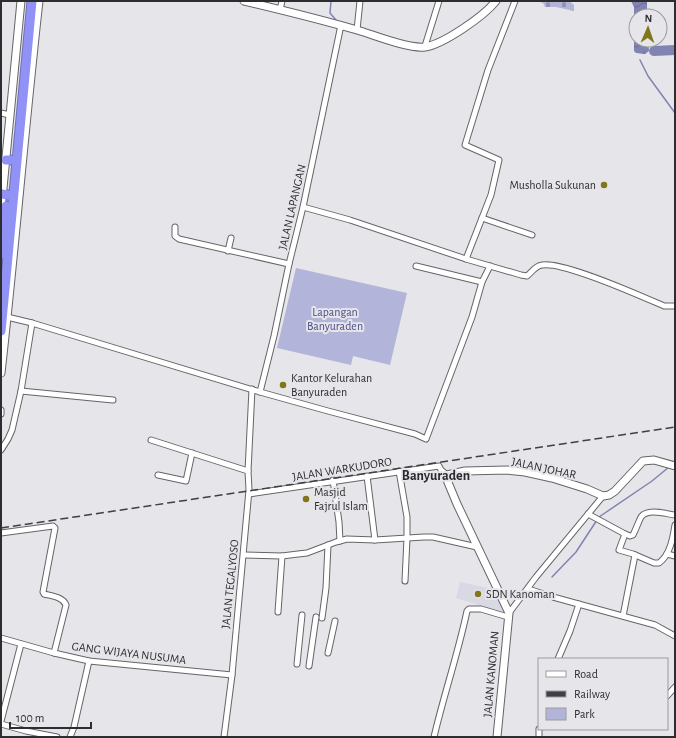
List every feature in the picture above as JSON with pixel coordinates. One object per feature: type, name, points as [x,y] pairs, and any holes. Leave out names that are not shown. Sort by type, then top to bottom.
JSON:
[{"type":"highway","points":[[1,331],[27,1]]},
{"type":"highway","points":[[1,254],[9,160],[15,151],[32,1]]},
{"type":"street","points":[[9,160],[10,115],[22,1]]},
{"type":"street","points":[[1,373],[8,317],[27,105],[39,1]]},
{"type":"street","points":[[244,1],[342,25],[409,45],[425,46],[432,45],[464,28],[485,13],[496,1]]},
{"type":"street","points":[[280,10],[282,1]]},
{"type":"street","points":[[357,30],[360,1]]},
{"type":"street","points":[[425,46],[439,1]]},
{"type":"street","points":[[466,259],[491,195],[499,160],[465,145],[488,70],[515,1]]},
{"type":"street","name":"JALAN LAPANGAN","points":[[260,392],[274,336],[289,264],[304,207],[342,25]]},
{"type":"street","points":[[1,113],[10,115]]},
{"type":"street","points":[[1,209],[5,194]]},
{"type":"street","points":[[304,207],[350,220],[466,259],[527,276],[536,267],[550,265],[587,276],[664,306],[675,306]]},
{"type":"street","points":[[482,218],[532,235]]},
{"type":"street","points":[[175,227],[175,236],[179,239],[289,264]]},
{"type":"street","points":[[228,251],[231,238]]},
{"type":"street","points":[[416,266],[482,282]]},
{"type":"street","points":[[8,317],[336,414],[415,434],[426,439],[472,317],[482,282],[490,266]]},
{"type":"street","points":[[1,450],[8,439],[21,391],[32,323]]},
{"type":"street","name":"JALAN TEGALYOSO","points":[[224,737],[232,675],[249,494],[248,471],[252,389]]},
{"type":"street","points":[[21,391],[113,400]]},
{"type":"street","points":[[151,440],[248,471]]},
{"type":"street","points":[[158,475],[186,480],[192,453]]},
{"type":"street","points":[[508,615],[536,577],[603,496],[609,495],[615,491],[643,461],[654,460],[675,466]]},
{"type":"street","name":"JALAN WARKUDORO","points":[[249,494],[333,480],[439,466],[447,475]]},
{"type":"street","name":"JALAN JOHAR","points":[[447,475],[465,471],[507,470],[525,472],[552,478],[587,489],[603,496]]},
{"type":"street","points":[[399,471],[405,502],[407,538],[405,581]]},
{"type":"street","points":[[447,475],[447,480],[454,498],[508,615]]},
{"type":"street","points":[[366,476],[375,540]]},
{"type":"street","points":[[333,480],[340,541]]},
{"type":"street","points":[[588,514],[630,536],[633,535],[641,518],[646,513],[653,512],[675,515]]},
{"type":"street","points":[[625,534],[619,550],[658,564],[662,561],[666,554],[675,525]]},
{"type":"street","points":[[1,533],[53,526],[55,528],[43,592],[44,594],[62,600],[66,605],[54,653]]},
{"type":"street","points":[[244,555],[282,556],[307,554],[328,545],[348,539],[375,540],[433,537],[477,547]]},
{"type":"street","points":[[322,618],[326,588],[328,545]]},
{"type":"street","points":[[666,554],[675,556]]},
{"type":"street","points":[[623,616],[635,555]]},
{"type":"street","points":[[278,612],[282,556]]},
{"type":"street","points":[[528,589],[654,625],[675,636]]},
{"type":"street","points":[[558,658],[570,631],[579,604]]},
{"type":"street","points":[[434,737],[446,688],[460,644],[467,611],[469,609],[476,608],[508,615]]},
{"type":"street","points":[[296,664],[302,615]]},
{"type":"street","name":"JALAN KANOMAN","points":[[497,737],[508,615]]},
{"type":"street","points":[[309,666],[316,617]]},
{"type":"street","points":[[328,653],[335,621]]},
{"type":"street","name":"GANG WIJAYA NUSUMA","points":[[1,638],[89,661],[232,675]]},
{"type":"street","points":[[21,644],[1,722],[26,731],[56,737]]},
{"type":"street","points":[[70,737],[74,727],[89,661]]},
{"type":"street","points":[[668,695],[675,687]]},
{"type":"shaded area","name":"SDN Kanoman","points":[[460,582],[497,590],[507,612],[456,598]]},
{"type":"green space","points":[[538,1],[569,1],[574,5],[574,11],[556,7],[545,7],[543,3]]},
{"type":"green space","name":"Lapangan Banyuraden","points":[[296,268],[407,293],[390,365],[353,356],[351,365],[277,348]]},
{"type":"water","points":[[631,1],[647,1],[647,8],[634,7]]},
{"type":"water","points":[[634,48],[649,48],[649,51],[645,54],[636,53]]},
{"type":"waterway","points":[[331,1],[330,13],[336,20]]},
{"type":"waterway","points":[[654,51],[675,50]]},
{"type":"waterway","points":[[640,60],[648,76],[675,113]]},
{"type":"waterway","points":[[599,517],[652,481],[669,467]]},
{"type":"waterway","points":[[552,577],[576,552],[597,520]]},
{"type":"railway","points":[[1,528],[675,427]]},
{"type":"place","name":"Musholla Sukunan","points":[[604,185]]},
{"type":"place","name":"Kantor Kelurahan Banyuraden","points":[[283,385]]},
{"type":"place","name":"Masjid Fajrul Islam","points":[[306,499]]},
{"type":"place","name":"SDN Kanoman","points":[[478,594]]},
{"type":"district","name":"Banyuraden","points":[[436,475]]}]
